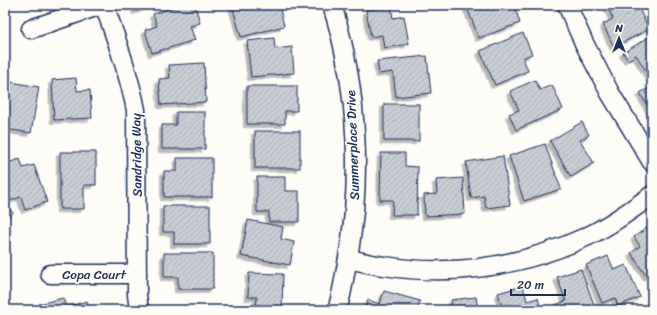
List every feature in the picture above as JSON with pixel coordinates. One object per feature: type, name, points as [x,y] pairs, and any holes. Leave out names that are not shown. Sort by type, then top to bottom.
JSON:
[{"type":"street","points":[[31,28],[101,5]]},
{"type":"street","name":"Sandridge Way","points":[[104,5],[124,60],[136,110],[139,310]]},
{"type":"street","name":"Summerplace Drive","points":[[332,5],[337,21],[349,79],[354,118],[356,178],[354,217],[348,258],[337,310]]},
{"type":"street","points":[[567,5],[584,43],[610,93],[652,162]]},
{"type":"street","points":[[348,258],[383,266],[418,270],[453,270],[488,267],[523,260],[556,250],[589,235],[620,218],[652,196]]},
{"type":"street","name":"Copa Court","points":[[50,274],[138,274]]},
{"type":"building","points":[[134,5],[154,5],[136,11]]},
{"type":"building","points":[[181,5],[195,5],[200,23],[190,26],[195,40],[152,53],[145,30],[157,26],[153,14]]},
{"type":"building","points":[[232,5],[279,5],[284,26],[241,37]]},
{"type":"building","points":[[466,5],[514,5],[520,23],[479,38]]},
{"type":"building","points":[[614,5],[637,5],[649,29],[614,47],[603,24],[613,19],[608,8]]},
{"type":"building","points":[[391,6],[393,18],[404,16],[409,44],[384,48],[382,35],[371,37],[366,10]]},
{"type":"building","points":[[523,33],[532,54],[523,58],[528,71],[495,85],[480,51]]},
{"type":"building","points":[[652,35],[651,79],[636,55],[628,60],[623,53]]},
{"type":"building","points":[[274,38],[275,49],[292,47],[294,73],[251,77],[247,41]]},
{"type":"building","points":[[427,56],[431,93],[396,97],[393,72],[379,74],[377,61]]},
{"type":"building","points":[[204,63],[206,102],[161,105],[159,79],[170,78],[169,65]]},
{"type":"building","points":[[76,78],[77,91],[90,90],[92,118],[54,120],[52,80]]},
{"type":"building","points":[[535,80],[540,90],[552,85],[563,109],[516,130],[509,114],[519,110],[510,91]]},
{"type":"building","points":[[5,81],[39,87],[31,133],[5,129]]},
{"type":"building","points":[[247,86],[297,86],[297,111],[285,111],[285,124],[247,124]]},
{"type":"building","points":[[652,86],[652,114],[640,93]]},
{"type":"building","points":[[384,104],[419,104],[419,141],[384,141]]},
{"type":"building","points":[[176,112],[205,112],[205,149],[162,149],[162,125],[176,125]]},
{"type":"building","points":[[582,122],[589,135],[580,140],[594,163],[571,177],[550,141]]},
{"type":"building","points":[[255,131],[300,131],[300,168],[255,168]]},
{"type":"building","points":[[545,144],[561,189],[524,201],[509,156]]},
{"type":"building","points":[[60,152],[96,152],[96,185],[84,185],[84,209],[60,209]]},
{"type":"building","points":[[381,153],[405,153],[405,166],[418,167],[417,215],[392,215],[393,200],[380,200]]},
{"type":"building","points":[[503,156],[510,205],[486,208],[484,196],[471,198],[466,162]]},
{"type":"building","points":[[177,158],[212,158],[212,197],[164,197],[164,171],[177,171]]},
{"type":"building","points":[[20,159],[23,168],[34,165],[47,202],[25,210],[21,197],[9,201],[5,191],[5,164]]},
{"type":"building","points":[[257,177],[285,177],[285,191],[299,191],[299,222],[269,222],[269,212],[257,212]]},
{"type":"building","points":[[463,178],[465,214],[425,216],[424,195],[437,194],[436,180]]},
{"type":"building","points":[[5,203],[13,213],[5,219]]},
{"type":"building","points":[[163,206],[210,206],[210,244],[174,244],[174,232],[163,232]]},
{"type":"building","points":[[248,220],[283,227],[281,239],[294,242],[290,265],[241,256]]},
{"type":"building","points":[[652,224],[652,274],[647,277],[631,253],[640,246],[634,237]]},
{"type":"building","points":[[164,253],[213,253],[213,289],[178,289],[178,277],[164,277]]},
{"type":"building","points":[[608,256],[614,270],[626,265],[640,297],[618,306],[615,298],[602,303],[586,265]]},
{"type":"building","points":[[581,269],[596,310],[557,310],[555,305],[566,301],[557,277]]},
{"type":"building","points":[[249,273],[283,274],[282,310],[256,310],[257,297],[248,297]]},
{"type":"building","points":[[523,286],[527,301],[538,298],[541,310],[503,310],[498,293]]},
{"type":"building","points":[[384,291],[420,301],[417,310],[365,310],[368,300],[380,304]]},
{"type":"building","points":[[476,297],[478,310],[452,310],[451,300]]},
{"type":"building","points":[[63,298],[66,307],[87,301],[89,310],[41,310],[39,304]]}]
